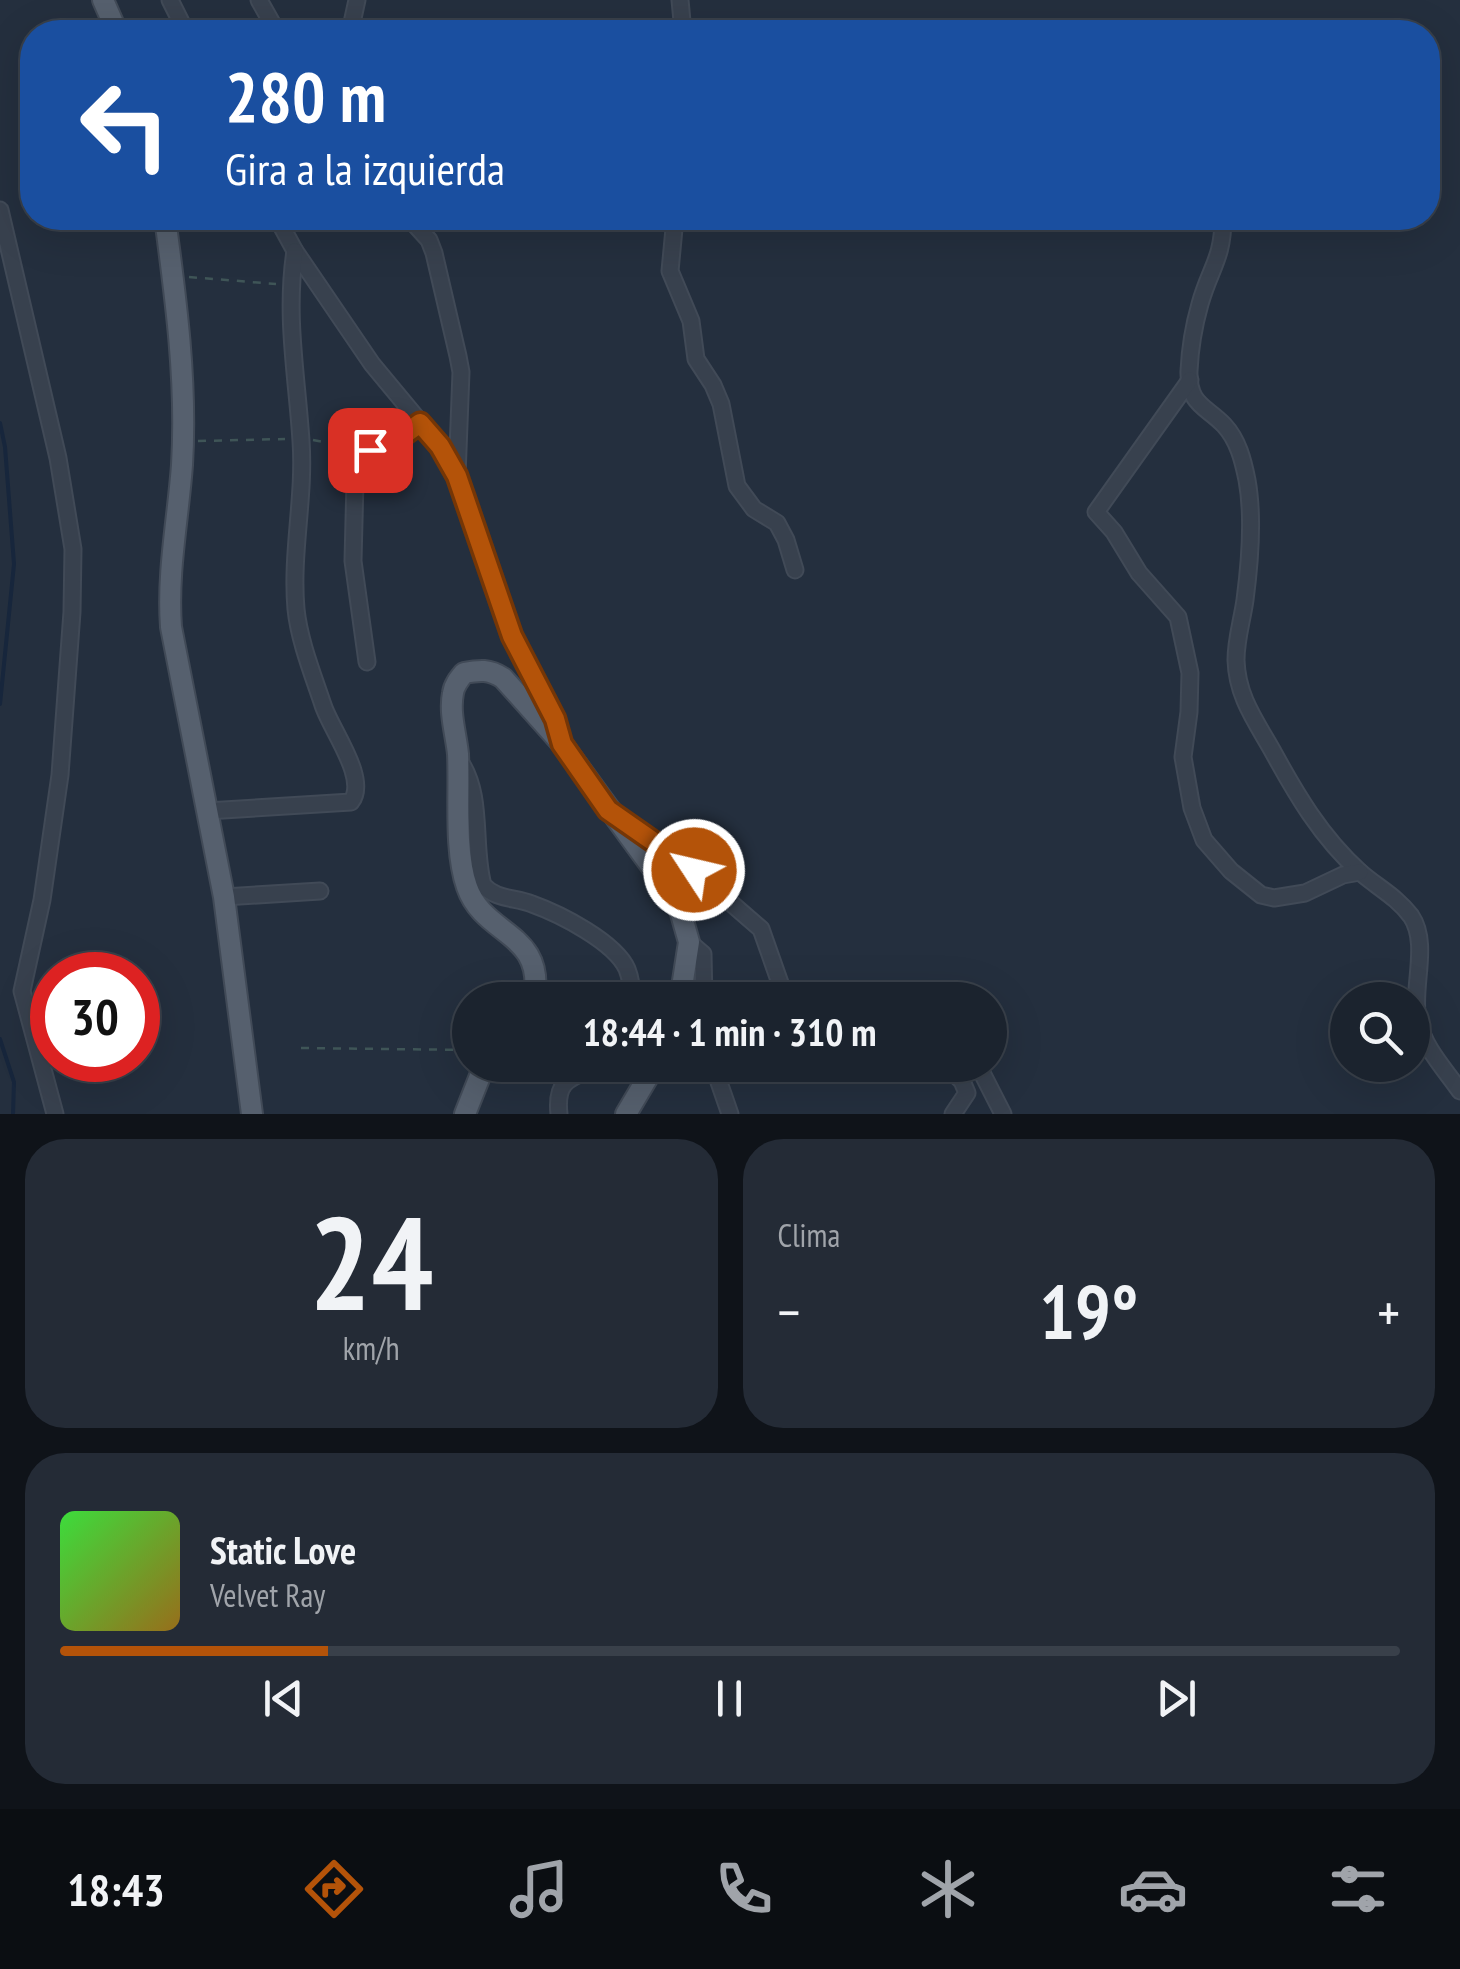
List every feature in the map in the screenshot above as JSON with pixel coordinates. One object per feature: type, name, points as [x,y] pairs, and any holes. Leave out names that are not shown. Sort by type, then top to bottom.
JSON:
[{"type":"main road","points":[[167,230],[181,334],[182,441],[168,587],[224,896],[252,1114]]},
{"type":"main road","points":[[535,982],[529,952],[476,905],[466,886],[452,711],[453,688],[464,672],[492,671],[503,678],[562,744],[678,903],[690,942],[683,982]]},
{"type":"main road","points":[[465,1114],[478,1082]]},
{"type":"main road","points":[[626,1114],[645,1082]]},
{"type":"street","points":[[0,210],[58,458],[73,549],[60,776],[42,900],[22,991],[55,1114]]},
{"type":"street","points":[[283,230],[372,364],[440,446],[457,476],[512,636],[555,719],[562,744]]},
{"type":"street","points":[[420,230],[434,253],[461,372],[457,476]]},
{"type":"street","points":[[674,230],[670,271],[691,322],[696,360],[721,404],[738,486],[754,509],[777,523],[795,570]]},
{"type":"street","points":[[1222,230],[1219,261],[1201,302],[1190,380],[1191,390],[1205,412],[1222,423],[1233,438],[1248,485],[1251,520],[1236,664],[1244,703],[1296,797],[1360,872],[1391,894],[1414,919],[1418,942],[1417,1019],[1426,1046],[1460,1091]]},
{"type":"street","points":[[207,811],[351,802],[357,792],[354,769],[325,710],[296,614],[301,438],[291,355],[290,285],[295,252]]},
{"type":"street","points":[[1190,380],[1096,512],[1114,532],[1139,573],[1178,617],[1190,673],[1190,712],[1183,756],[1192,808],[1204,840],[1261,895],[1287,898],[1360,872]]},
{"type":"street","points":[[368,662],[353,561],[355,480],[370,450],[397,440],[420,423]]},
{"type":"street","points":[[458,758],[471,789],[484,885],[493,894],[533,904],[556,915],[605,945],[618,956],[629,982]]},
{"type":"street","points":[[608,810],[694,870],[761,929],[780,982]]},
{"type":"street","points":[[224,896],[320,892]]},
{"type":"street","points":[[690,942],[703,954],[704,982]]},
{"type":"street","points":[[559,1114],[558,1096],[565,1082]]},
{"type":"street","points":[[720,1082],[730,1114]]},
{"type":"street","points":[[953,1114],[967,1093],[962,1082]]},
{"type":"street","points":[[987,1082],[1003,1114]]},
{"type":"path","points":[[173,275],[290,285]]},
{"type":"path","points":[[182,441],[301,438],[370,450]]},
{"type":"path","points":[[301,1048],[452,1050]]},
{"type":"waterway","points":[[0,423],[14,564],[0,704]]},
{"type":"waterway","points":[[0,1039],[14,1082],[13,1114]]},
{"type":"route","points":[[370,450],[397,440],[420,423],[440,446],[457,476],[512,636],[555,719],[562,744],[608,810],[694,870]]}]
